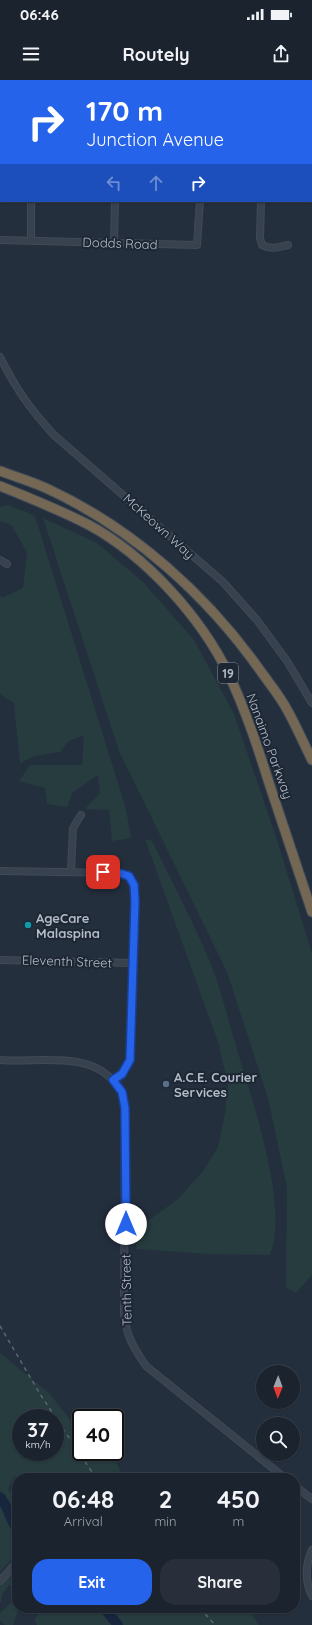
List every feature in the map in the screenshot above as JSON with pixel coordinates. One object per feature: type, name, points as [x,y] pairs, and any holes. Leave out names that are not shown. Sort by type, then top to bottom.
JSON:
[{"type":"highway","name":"Nanaimo Parkway","points":[[0,471],[39,486],[71,501],[117,528],[174,573],[213,611],[247,652],[284,705],[312,760]]},
{"type":"highway","name":"Nanaimo Parkway","points":[[0,486],[24,495],[90,526],[129,553],[165,584],[207,637],[229,675],[253,732],[312,912]]},
{"type":"street","points":[[31,202],[31,240]]},
{"type":"street","points":[[114,242],[116,202]]},
{"type":"street","name":"Dodds Road","points":[[0,240],[197,245],[200,202]]},
{"type":"street","points":[[261,202],[260,238],[262,245],[267,248],[276,248],[288,245]]},
{"type":"street","name":"McKeown Way","points":[[0,357],[16,388],[54,435],[200,562],[257,620],[287,661],[312,703]]},
{"type":"street","points":[[0,560],[7,564]]},
{"type":"street","points":[[71,872],[74,828],[81,815]]},
{"type":"street","points":[[0,871],[119,873],[129,876],[134,885],[135,901],[130,1060],[122,1074],[113,1080]]},
{"type":"street","name":"Eleventh Street","points":[[0,960],[133,963]]},
{"type":"street","name":"Tenth Street","points":[[0,1060],[22,1062],[76,1060],[102,1070],[113,1080],[122,1092],[125,1108],[124,1313],[126,1331],[134,1349],[146,1366],[280,1473]]},
{"type":"street","points":[[300,1490],[312,1499]]},
{"type":"street","points":[[312,1550],[307,1565],[306,1580],[312,1596]]},
{"type":"street","points":[[0,1581],[12,1568]]},
{"type":"green space","points":[[8,505],[35,516],[126,809],[131,838],[112,841],[109,810],[85,809],[100,793],[98,775],[73,792],[67,807],[47,804],[45,788],[19,781],[30,765],[82,765],[84,735],[69,741],[60,752],[35,756],[20,763],[14,703],[0,694],[0,596],[2,598],[23,588],[27,552],[11,525],[0,521],[0,507]]},
{"type":"green space","points":[[43,518],[97,543],[143,582],[194,640],[234,714],[276,837],[312,953],[312,1275],[296,1293],[286,1287],[287,1188],[268,1098],[227,972],[119,751]]},
{"type":"green space","points":[[145,839],[152,841],[175,886],[211,964],[221,993],[258,1119],[272,1179],[275,1208],[275,1233],[270,1255],[209,1254],[136,1249],[138,1228],[178,1199],[203,1171],[218,1147],[225,1113],[228,1085],[219,1045]]},
{"type":"green space","points":[[0,1353],[49,1393],[62,1409],[12,1409],[12,1461],[64,1461],[64,1412],[72,1422],[72,1461],[116,1461],[122,1473],[12,1473],[12,1480],[8,1489],[12,1495],[12,1559],[0,1572]]},
{"type":"green space","points":[[12,1573],[12,1587],[9,1585],[3,1593],[0,1604],[0,1586]]},
{"type":"green space","points":[[12,1602],[12,1613],[17,1613],[13,1625],[5,1625],[0,1621],[0,1613]]},
{"type":"green space","points":[[40,1613],[251,1613],[259,1625],[37,1625],[34,1620]]},
{"type":"waterway","points":[[0,1497],[12,1519]]},
{"type":"waterway","points":[[108,1613],[118,1625]]},
{"type":"railway","points":[[0,1326],[40,1394],[93,1473]]},
{"type":"railway","points":[[204,1613],[215,1625]]},
{"type":"place","name":"AgeCare Malaspina","points":[[28,925]]},
{"type":"place","name":"A.C.E. Courier Services","points":[[166,1084]]},
{"type":"route","points":[[103,872],[119,873],[129,876],[134,885],[135,901],[130,1060],[122,1074],[113,1080],[122,1092],[125,1108],[126,1224]]}]
